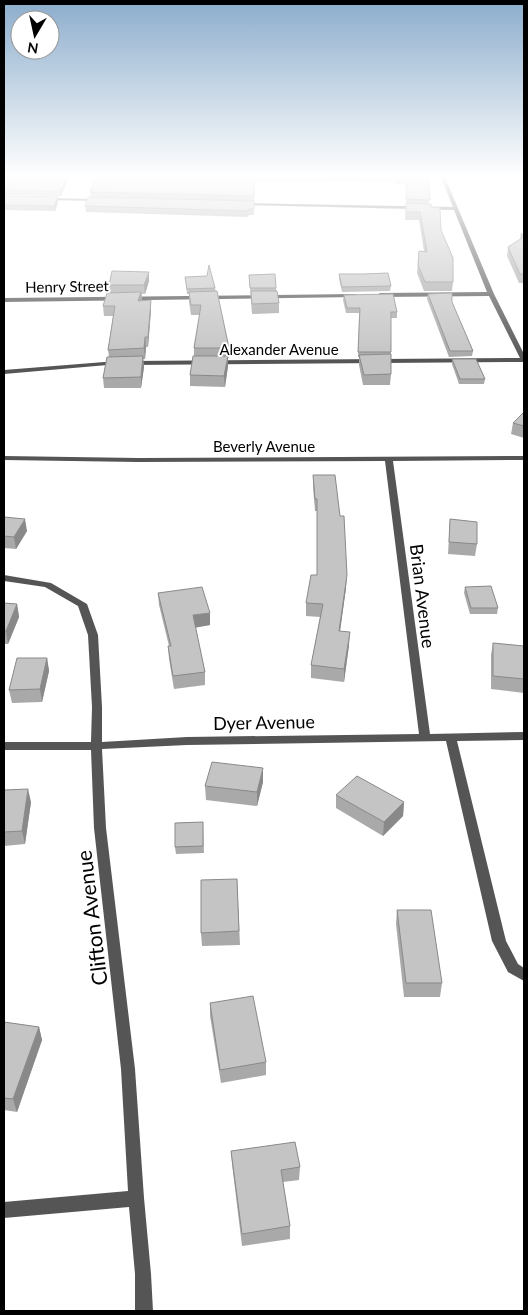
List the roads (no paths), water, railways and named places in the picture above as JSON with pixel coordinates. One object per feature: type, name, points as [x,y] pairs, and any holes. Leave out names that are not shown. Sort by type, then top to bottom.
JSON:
[{"type":"street","points":[[468,236],[491,294],[524,360]]},
{"type":"street","points":[[373,295],[491,294]]},
{"type":"street","name":"Henry Street","points":[[4,300],[363,295]]},
{"type":"street","name":"Alexander Avenue","points":[[4,372],[122,363],[524,360]]},
{"type":"street","name":"Beverly Avenue","points":[[4,458],[99,460],[524,458]]},
{"type":"street","name":"Brian Avenue","points":[[388,459],[425,737]]},
{"type":"street","name":"Clifton Avenue","points":[[4,578],[48,585],[82,604],[93,635],[100,828],[128,1068],[144,1311]]},
{"type":"street","name":"Dyer Avenue","points":[[4,746],[96,746],[187,741],[524,736]]},
{"type":"street","points":[[450,737],[499,941],[513,968],[524,975]]},
{"type":"street","points":[[4,1210],[136,1198]]}]
